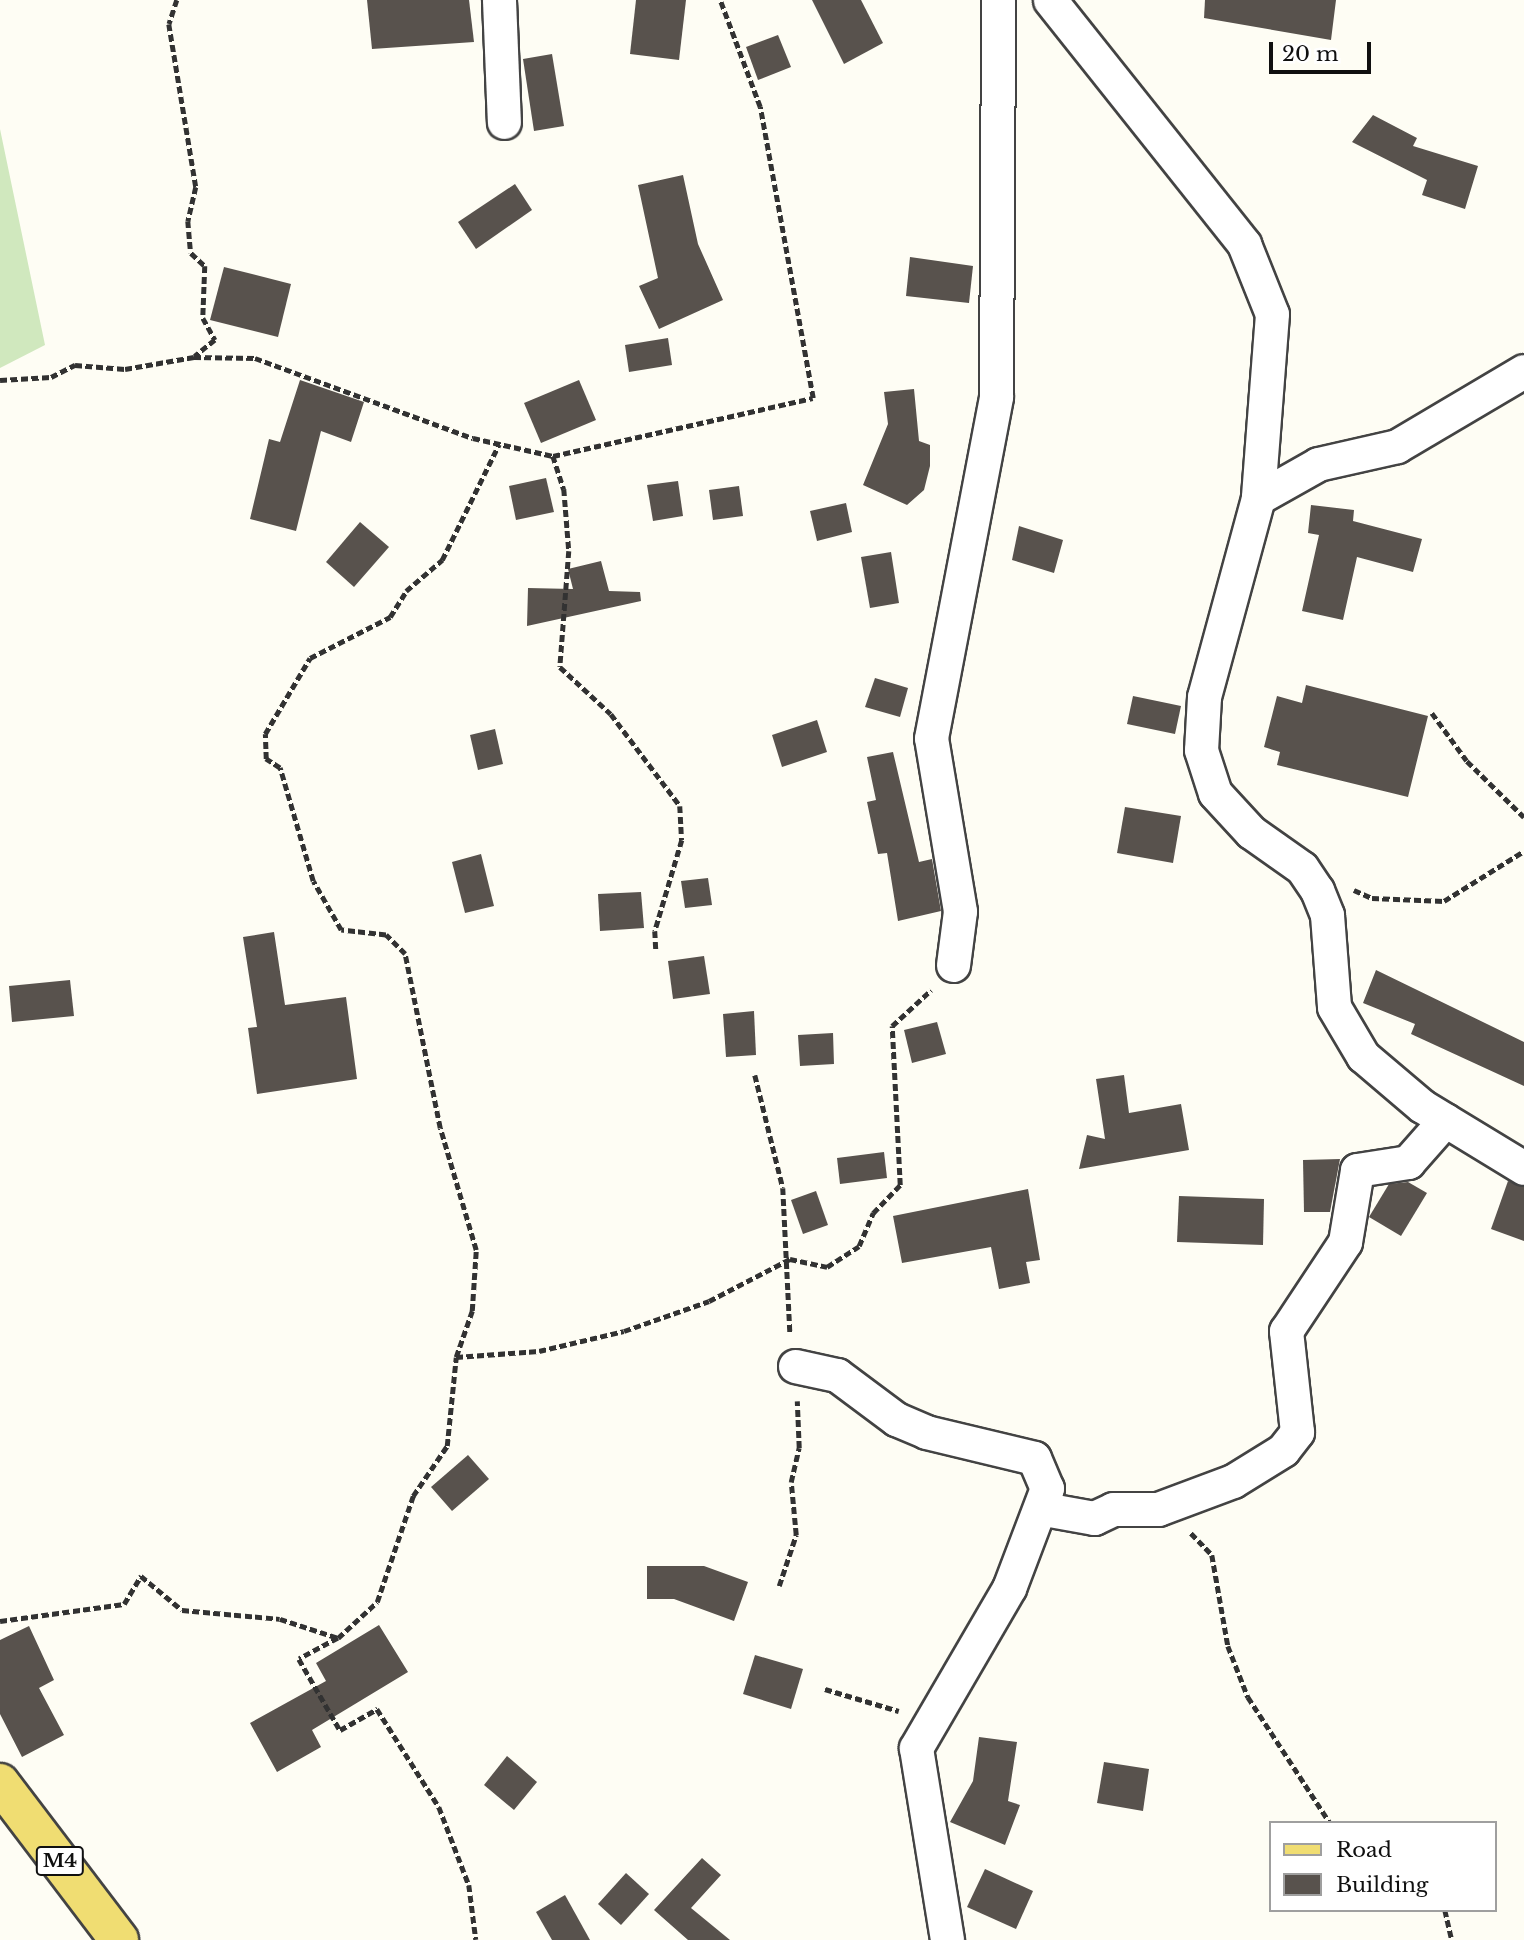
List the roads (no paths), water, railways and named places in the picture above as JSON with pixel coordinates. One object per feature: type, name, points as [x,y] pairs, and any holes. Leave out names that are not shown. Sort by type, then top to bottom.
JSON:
[{"type":"main road","name":"M4","points":[[0,1783],[119,1940]]},
{"type":"street","points":[[499,0],[504,122]]},
{"type":"street","points":[[953,965],[960,911],[931,738],[996,396],[998,0]]},
{"type":"street","points":[[1050,0],[1244,244],[1261,274],[1272,314],[1274,352],[1258,498],[1204,697],[1201,750],[1215,793],[1251,832],[1302,868],[1327,915],[1334,1007],[1345,1033],[1390,1083],[1524,1168]]},
{"type":"street","points":[[1258,498],[1318,464],[1396,446],[1524,371]]},
{"type":"street","points":[[1044,1509],[1094,1517],[1113,1509],[1160,1509],[1250,1472],[1297,1432],[1286,1331],[1345,1242],[1357,1170],[1408,1162],[1445,1120]]},
{"type":"street","points":[[794,1366],[837,1375],[896,1419],[926,1432],[1034,1458],[1047,1488],[1044,1509],[981,1642],[916,1748],[947,1940]]}]
